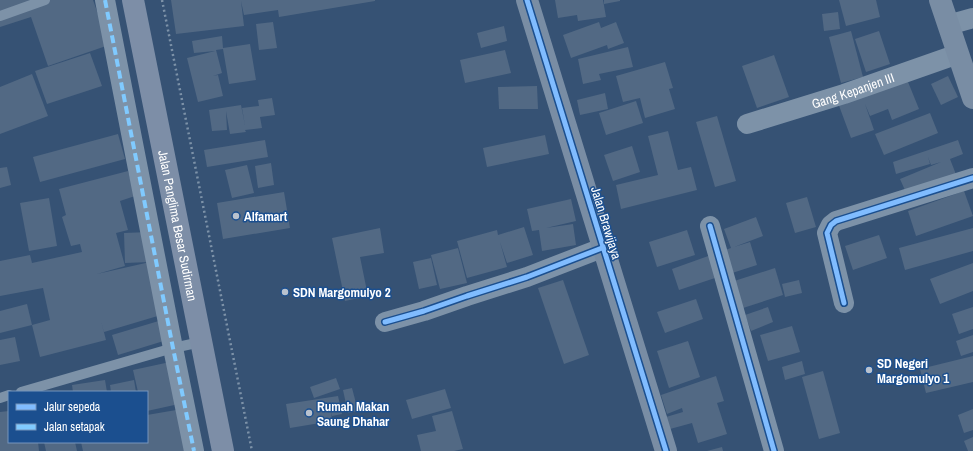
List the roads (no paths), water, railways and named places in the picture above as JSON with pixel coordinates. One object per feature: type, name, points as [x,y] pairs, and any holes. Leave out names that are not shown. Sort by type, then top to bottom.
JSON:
[{"type":"main road","name":"Jalan Panglima Besar Sudirman","points":[[133,0],[223,451]]},
{"type":"street","points":[[105,0],[194,451]]},
{"type":"street","name":"Jalan Brawijaya","points":[[527,0],[602,248],[666,451]]},
{"type":"street","points":[[940,0],[973,98]]},
{"type":"street","points":[[948,25],[973,18]]},
{"type":"street","name":"Gang Kepanjen III","points":[[747,124],[844,94],[958,54]]},
{"type":"street","points":[[844,303],[827,233],[831,225],[836,221],[973,178]]},
{"type":"street","points":[[710,226],[774,451]]},
{"type":"street","points":[[385,322],[424,311],[528,277],[602,248]]},
{"type":"lane","points":[[0,16],[45,0]]},
{"type":"lane","points":[[24,391],[173,348],[201,342]]},
{"type":"place","name":"Alfamart","points":[[236,216]]},
{"type":"place","name":"SDN Margomulyo 2","points":[[285,292]]},
{"type":"place","name":"SD Negeri Margomulyo 1","points":[[869,370]]},
{"type":"place","name":"Rumah Makan Saung Dhahar","points":[[309,413]]}]
